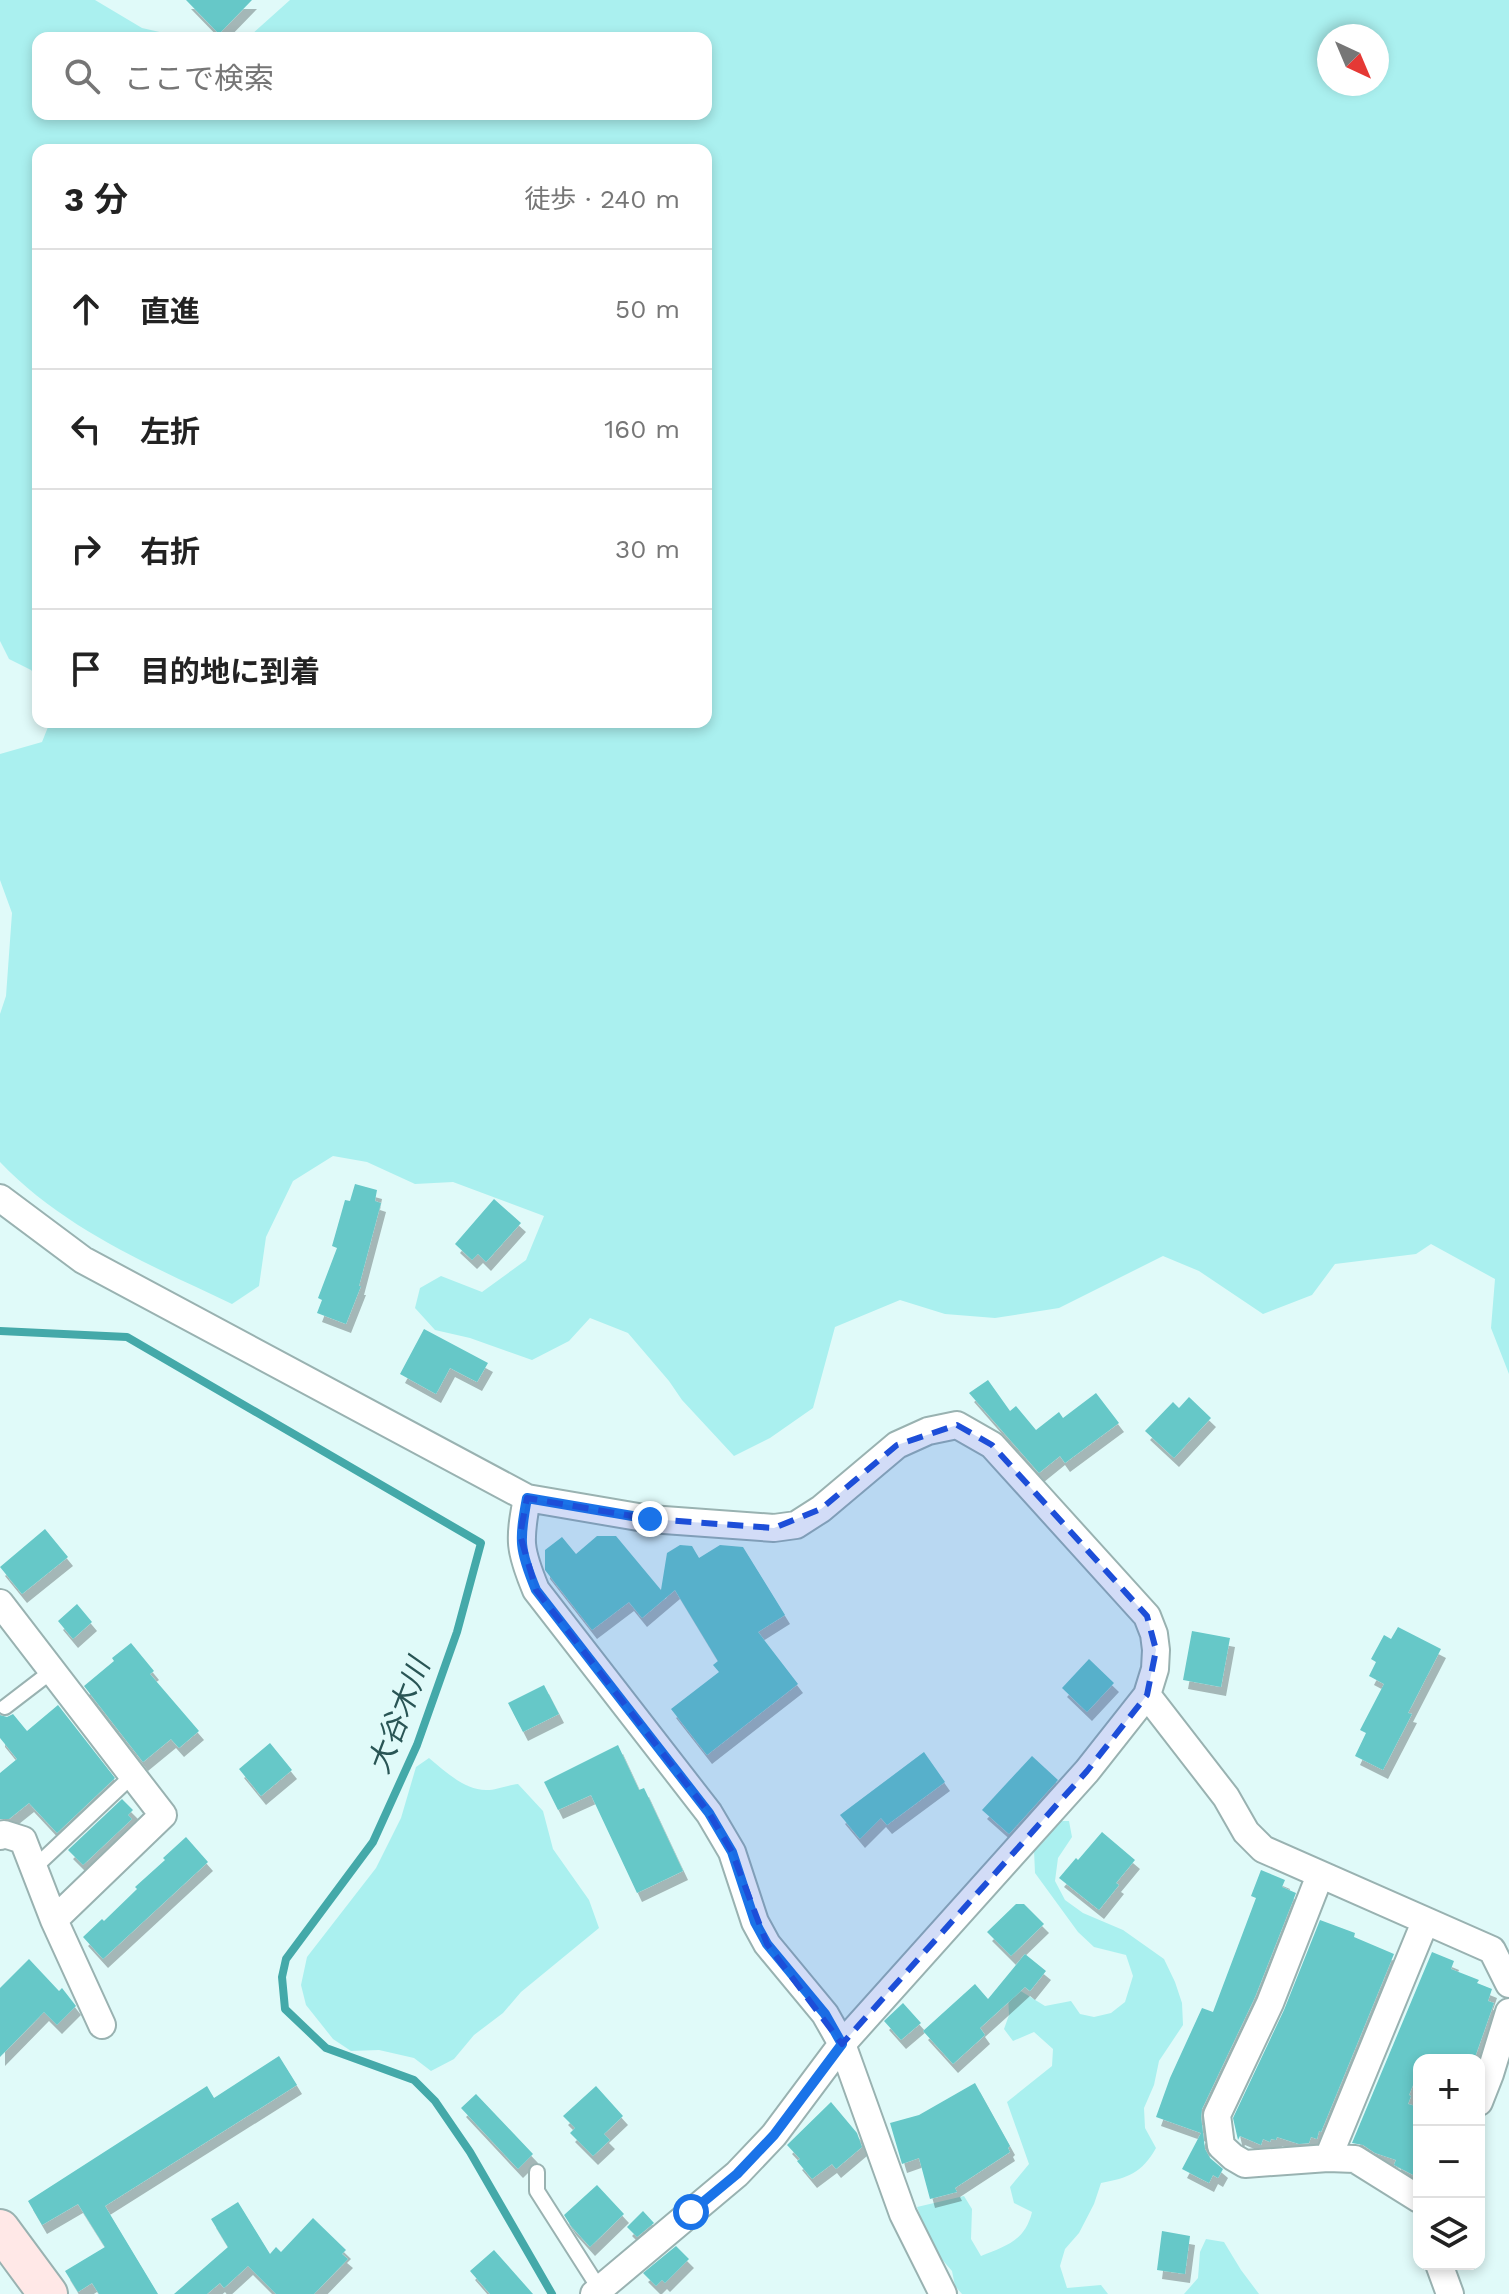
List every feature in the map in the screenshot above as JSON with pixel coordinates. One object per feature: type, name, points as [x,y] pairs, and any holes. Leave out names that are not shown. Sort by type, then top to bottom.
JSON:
[{"type":"main road","points":[[0,2229],[48,2294]]},
{"type":"street","points":[[0,1198],[83,1260],[527,1498],[650,1519],[774,1528],[796,1525],[821,1509],[897,1445],[928,1431],[957,1425],[992,1445],[1147,1616],[1156,1650],[1155,1669],[1147,1695],[1087,1771],[842,2044],[774,2135],[737,2174],[596,2293]]},
{"type":"street","points":[[527,1498],[520,1535],[523,1559],[536,1590],[709,1813],[732,1852],[755,1922],[767,1944],[825,2014],[842,2044],[903,2214],[943,2294]]},
{"type":"street","points":[[0,1603],[163,1815],[54,1920]]},
{"type":"street","points":[[1147,1695],[1226,1797],[1246,1832],[1263,1849],[1492,1950],[1509,1984]]},
{"type":"street","points":[[0,1836],[4,1834],[23,1840],[54,1920],[102,2025]]},
{"type":"street","points":[[1320,1875],[1270,2003],[1217,2115],[1221,2146],[1245,2164],[1355,2159],[1417,2198]]},
{"type":"street","points":[[1328,2158],[1425,1922]]},
{"type":"street","points":[[1485,2094],[1500,2074],[1509,2012]]},
{"type":"street","points":[[1441,2270],[1450,2294]]},
{"type":"lane","points":[[5,1707],[52,1671]]},
{"type":"lane","points":[[34,1868],[133,1775]]},
{"type":"lane","points":[[537,2172],[537,2191],[595,2282],[596,2293]]},
{"type":"highlighted area","points":[[957,1425],[992,1445],[1147,1616],[1156,1650],[1147,1695],[1087,1771],[842,2044],[767,1944],[732,1852],[709,1813],[536,1590],[520,1535],[527,1498],[650,1519],[774,1528],[821,1509],[897,1445]]},
{"type":"shaded area","points":[[0,0],[95,0],[142,28],[160,32],[32,32],[32,120],[712,120],[712,32],[254,32],[290,0],[1509,0],[1509,1374],[1491,1328],[1495,1279],[1431,1244],[1416,1254],[1335,1264],[1312,1295],[1263,1314],[1199,1271],[1163,1256],[1059,1308],[995,1318],[945,1314],[900,1300],[835,1327],[813,1408],[770,1438],[734,1456],[682,1400],[628,1333],[590,1318],[569,1341],[532,1360],[470,1338],[435,1330],[415,1308],[420,1288],[441,1276],[482,1292],[526,1260],[544,1216],[453,1182],[415,1184],[367,1162],[333,1156],[293,1181],[266,1237],[259,1286],[232,1304],[109,1244],[52,1207],[0,1162],[0,1014],[6,996],[12,913],[0,880],[0,754],[42,742],[48,728],[712,728],[712,144],[32,144],[31,670],[9,659],[0,641]]},
{"type":"shaded area","points":[[429,1758],[470,1787],[489,1790],[518,1784],[543,1811],[553,1849],[589,1900],[599,1928],[521,1992],[503,2013],[474,2035],[454,2059],[431,2071],[414,2058],[379,2050],[351,2051],[333,2039],[306,2005],[301,1985],[307,1957],[376,1868],[401,1818],[416,1767]]},
{"type":"shaded area","points":[[1057,1821],[1069,1821],[1072,1837],[1058,1858],[1055,1881],[1065,1900],[1083,1913],[1123,1930],[1164,1959],[1182,2003],[1183,2025],[1159,2061],[1154,2085],[1144,2108],[1145,2128],[1156,2148],[1133,2173],[1101,2183],[1079,2233],[1065,2249],[1060,2266],[1067,2288],[1101,2285],[1108,2294],[962,2294],[955,2286],[952,2271],[932,2248],[917,2207],[964,2196],[972,2209],[971,2239],[981,2256],[1013,2241],[1029,2222],[1032,2212],[1014,2203],[1010,2187],[1029,2164],[1007,2102],[1052,2066],[1053,2049],[1034,2032],[1013,2041],[1004,2029],[1009,2015],[1008,1994],[1019,1990],[1045,2006],[1071,2001],[1080,2014],[1094,2017],[1111,2013],[1125,2002],[1133,1976],[1126,1955],[1094,1947],[1078,1932],[1035,1873],[1034,1850],[1046,1839]]},
{"type":"shaded area","points":[[1206,2239],[1224,2242],[1259,2294],[1184,2294],[1198,2278],[1200,2252]]},
{"type":"building","points":[[186,0],[252,0],[221,32],[217,32]]},
{"type":"building","points":[[355,1184],[377,1190],[375,1201],[381,1203],[361,1286],[346,1324],[317,1313],[322,1300],[318,1298],[337,1248],[332,1246],[345,1200],[350,1201]]},
{"type":"building","points":[[494,1199],[521,1223],[486,1262],[478,1254],[472,1260],[455,1244]]},
{"type":"building","points":[[424,1329],[488,1363],[477,1382],[450,1368],[436,1394],[400,1374]]},
{"type":"building","points":[[988,1380],[1010,1411],[1016,1406],[1036,1430],[1059,1412],[1063,1418],[1096,1393],[1119,1423],[1065,1463],[1060,1456],[1039,1473],[969,1393]]},
{"type":"building","points":[[1189,1397],[1211,1418],[1174,1458],[1145,1431],[1173,1402],[1179,1408]]},
{"type":"building","points":[[45,1529],[68,1557],[22,1594],[0,1567]]},
{"type":"building","points":[[597,1536],[616,1536],[661,1590],[667,1553],[680,1545],[692,1546],[699,1558],[720,1545],[743,1547],[785,1615],[758,1632],[798,1684],[707,1755],[671,1709],[719,1672],[713,1665],[718,1661],[675,1590],[642,1618],[629,1602],[592,1630],[545,1570],[545,1550],[562,1537],[576,1554]]},
{"type":"building","points":[[77,1604],[92,1622],[73,1639],[58,1621]]},
{"type":"building","points":[[1398,1627],[1441,1649],[1383,1770],[1355,1756],[1366,1733],[1360,1730],[1384,1684],[1369,1676],[1376,1662],[1371,1659],[1384,1635],[1391,1639]]},
{"type":"building","points":[[1192,1631],[1230,1638],[1221,1687],[1183,1680]]},
{"type":"building","points":[[131,1643],[154,1671],[150,1674],[199,1731],[179,1748],[171,1739],[143,1762],[84,1686]]},
{"type":"building","points":[[1089,1659],[1114,1683],[1087,1712],[1062,1688]]},
{"type":"building","points":[[544,1685],[559,1714],[523,1732],[508,1703]]},
{"type":"building","points":[[58,1705],[115,1778],[57,1833],[29,1803],[9,1819],[0,1819],[0,1773],[17,1759],[0,1738],[0,1715],[7,1717],[13,1714],[27,1731]]},
{"type":"building","points":[[270,1743],[292,1770],[261,1796],[239,1769]]},
{"type":"building","points":[[618,1745],[639,1790],[644,1788],[683,1871],[637,1893],[591,1795],[558,1810],[544,1782]]},
{"type":"building","points":[[924,1752],[945,1782],[887,1825],[881,1818],[860,1839],[840,1815]]},
{"type":"building","points":[[1032,1756],[1058,1780],[1009,1834],[982,1810]]},
{"type":"building","points":[[122,1799],[133,1810],[128,1815],[132,1819],[83,1865],[68,1850]]},
{"type":"building","points":[[1102,1832],[1135,1860],[1099,1910],[1059,1878]]},
{"type":"building","points":[[186,1837],[208,1862],[103,1959],[83,1937],[137,1889],[135,1887]]},
{"type":"building","points":[[1261,1870],[1285,1880],[1282,1887],[1296,1893],[1255,1997],[1202,2109],[1205,2149],[1223,2169],[1218,2178],[1213,2175],[1209,2183],[1182,2169],[1201,2133],[1156,2117],[1202,2008],[1213,2012],[1256,1898],[1251,1896]]},
{"type":"building","points":[[1016,1904],[1024,1904],[1044,1924],[1011,1956],[987,1932]]},
{"type":"building","points":[[1320,1920],[1355,1933],[1354,1937],[1394,1954],[1317,2139],[1311,2137],[1309,2143],[1299,2144],[1277,2137],[1270,2142],[1263,2139],[1261,2145],[1240,2136],[1238,2140],[1233,2118],[1284,2010]]},
{"type":"building","points":[[1432,1952],[1454,1961],[1451,1969],[1492,1989],[1488,2001],[1494,2003],[1476,2054],[1413,2054],[1413,2085],[1408,2104],[1413,2105],[1413,2175],[1394,2165],[1396,2160],[1352,2143]]},
{"type":"building","points":[[1025,1954],[1046,1971],[1030,1991],[1025,1987],[980,2028],[985,2035],[953,2064],[923,2031],[975,1984],[988,1999]]},
{"type":"building","points":[[29,1959],[59,1991],[62,1988],[76,2006],[57,2025],[44,2012],[0,2057],[0,1988]]},
{"type":"building","points":[[903,2003],[921,2023],[901,2040],[884,2021]]},
{"type":"building","points":[[279,2056],[297,2085],[105,2206],[158,2294],[99,2294],[92,2283],[78,2292],[65,2271],[105,2247],[78,2204],[42,2225],[28,2201],[207,2086],[214,2098]]},
{"type":"building","points":[[975,2083],[1010,2146],[1010,2152],[955,2188],[957,2192],[930,2199],[919,2158],[902,2164],[890,2123],[919,2115]]},
{"type":"building","points":[[596,2086],[623,2116],[604,2134],[610,2140],[593,2156],[570,2133],[575,2128],[563,2116]]},
{"type":"building","points":[[476,2094],[533,2154],[518,2169],[461,2108]]},
{"type":"building","points":[[831,2102],[857,2133],[862,2147],[836,2169],[832,2164],[812,2179],[787,2145]]},
{"type":"building","points":[[597,2185],[624,2214],[590,2247],[564,2215]]},
{"type":"building","points":[[238,2202],[270,2254],[276,2247],[281,2252],[313,2218],[346,2250],[342,2254],[348,2259],[314,2294],[276,2294],[248,2266],[224,2288],[220,2283],[207,2294],[174,2294],[228,2247],[211,2219]]},
{"type":"building","points":[[643,2211],[654,2223],[637,2237],[627,2227]]},
{"type":"building","points":[[1162,2231],[1190,2236],[1185,2274],[1157,2270]]},
{"type":"building","points":[[676,2246],[689,2259],[665,2283],[662,2280],[656,2286],[643,2273]]},
{"type":"building","points":[[494,2250],[533,2294],[490,2294],[470,2271]]},
{"type":"waterway","name":"大谷木川","points":[[0,1331],[127,1337],[481,1543],[457,1632],[417,1745],[373,1842],[286,1959],[282,1977],[285,2009],[326,2048],[414,2080],[435,2101],[470,2152],[552,2294]]},
{"type":"route","points":[[650,1519],[527,1498],[520,1535],[523,1559],[536,1590],[709,1813],[732,1852],[755,1922],[767,1944],[825,2014],[842,2044],[774,2135],[737,2174],[691,2212]]}]
